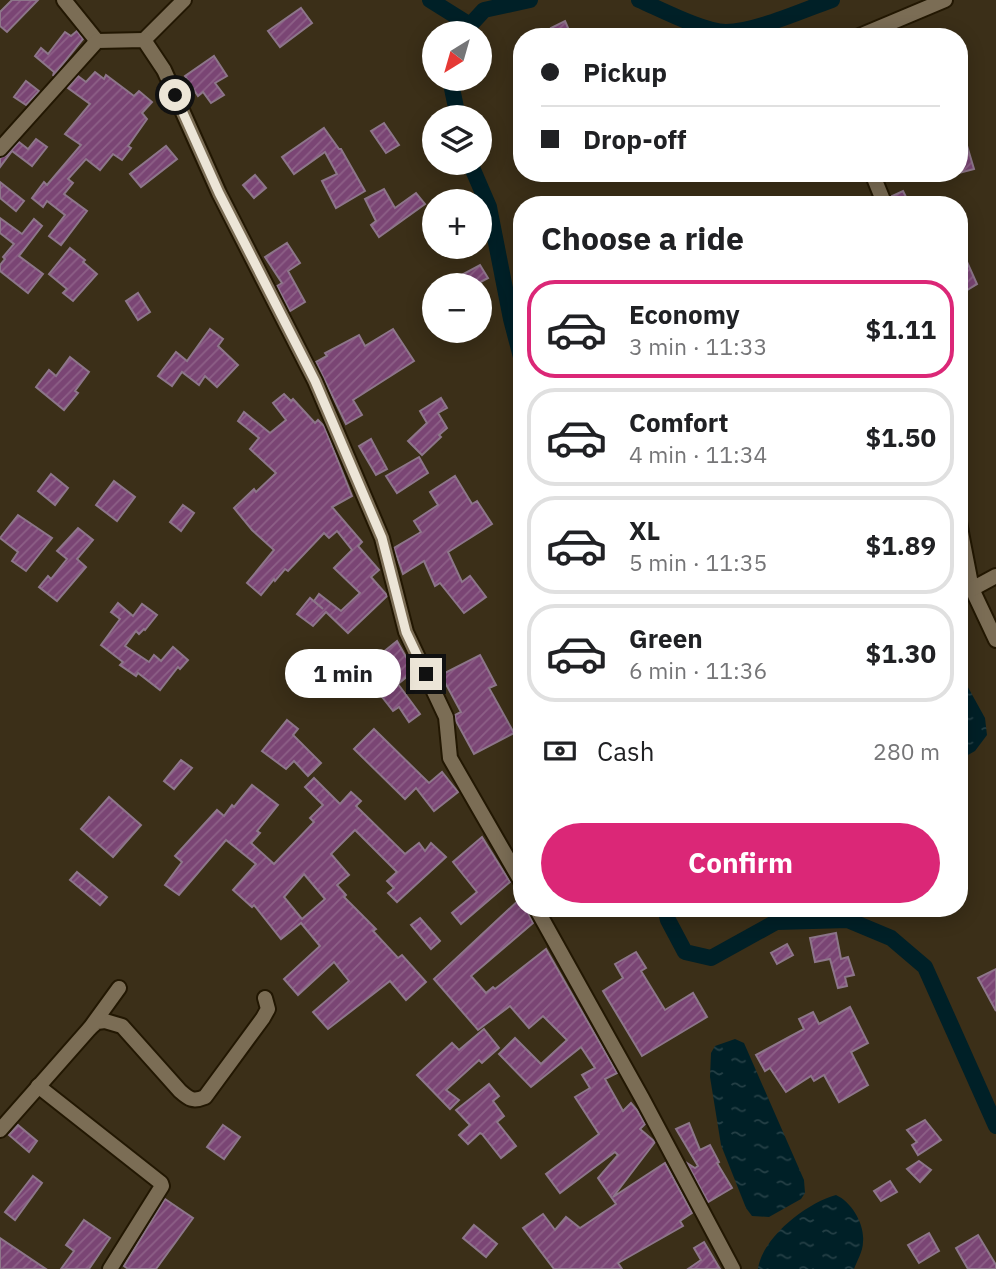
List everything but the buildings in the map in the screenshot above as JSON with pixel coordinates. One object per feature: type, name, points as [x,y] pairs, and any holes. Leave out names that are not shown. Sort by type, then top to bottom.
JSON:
[{"type":"street","points":[[64,0],[97,41]]},
{"type":"street","points":[[0,149],[97,41],[144,40],[184,0]]},
{"type":"street","points":[[878,28],[945,0]]},
{"type":"street","points":[[144,40],[164,70],[219,193],[315,381],[382,538],[406,632],[446,717],[450,758],[513,867]]},
{"type":"street","points":[[968,568],[972,589],[996,640]]},
{"type":"street","points":[[972,589],[996,576]]},
{"type":"street","points":[[541,917],[636,1086],[733,1269]]},
{"type":"street","points":[[0,1130],[90,1028],[119,988]]},
{"type":"street","points":[[90,1028],[105,1021],[122,1026],[180,1091],[190,1100],[197,1100],[205,1097],[263,1018],[268,1009],[265,998]]},
{"type":"street","points":[[38,1086],[161,1183],[162,1186],[110,1269]]},
{"type":"water","points":[[968,687],[985,718],[987,735],[975,751],[968,755]]},
{"type":"water","points":[[735,1039],[744,1043],[804,1180],[805,1193],[801,1199],[769,1217],[752,1216],[746,1208],[721,1145],[710,1077],[711,1053],[715,1046]]},
{"type":"water","points":[[836,1195],[852,1208],[862,1228],[863,1245],[854,1269],[758,1269],[768,1245],[787,1223],[824,1199]]},
{"type":"waterway","points":[[430,0],[464,21]]},
{"type":"waterway","points":[[474,21],[484,10],[530,0]]},
{"type":"waterway","points":[[639,0],[707,28]]},
{"type":"waterway","points":[[752,28],[832,0]]},
{"type":"waterway","points":[[453,91],[455,105]]},
{"type":"waterway","points":[[475,175],[489,207],[513,327]]},
{"type":"waterway","points":[[667,917],[685,952],[711,958],[776,922],[848,920],[891,938],[925,967],[996,1126]]},
{"type":"route","points":[[175,95],[219,193],[315,381],[382,538],[406,632],[426,674]]}]
